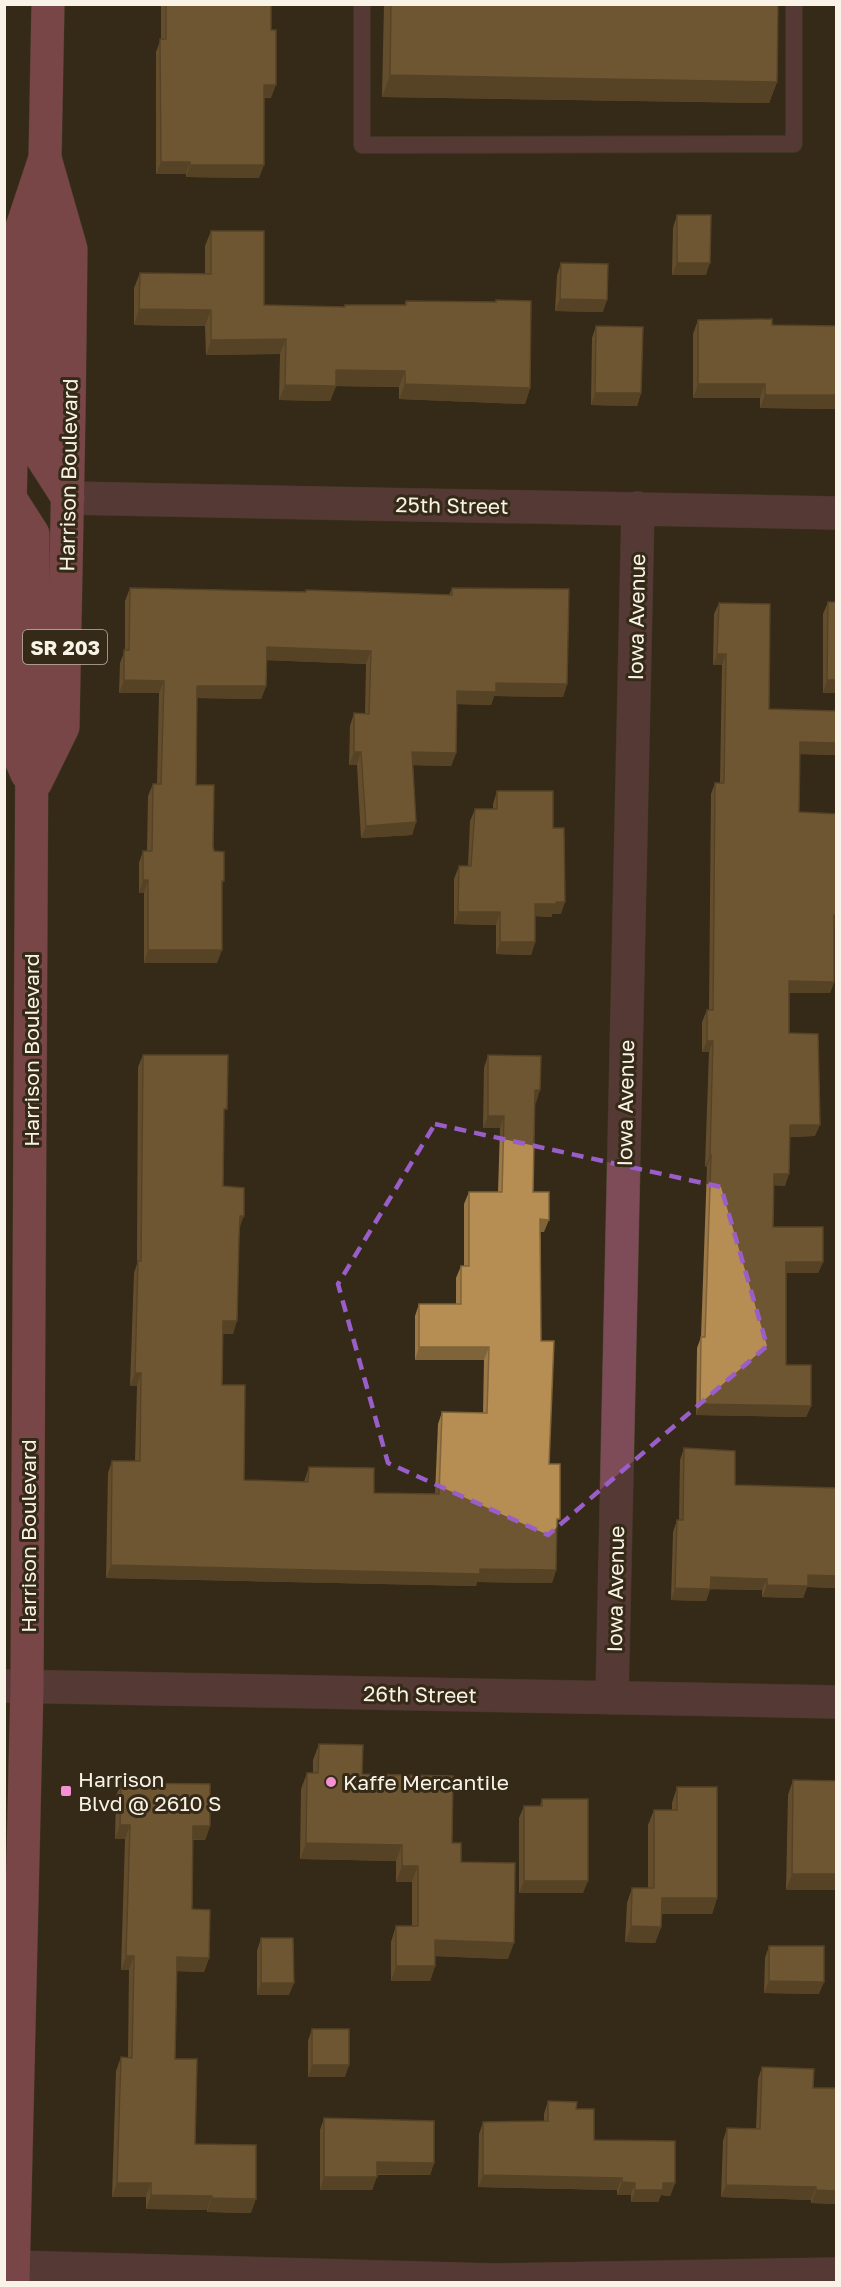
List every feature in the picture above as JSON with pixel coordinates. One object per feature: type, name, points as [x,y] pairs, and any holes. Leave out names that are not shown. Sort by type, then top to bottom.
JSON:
[{"type":"main road","points":[[48,4],[41,456],[68,498]]},
{"type":"main road","points":[[33,789],[33,534],[7,497],[15,249],[45,158]]},
{"type":"main road","name":"Harrison Boulevard","points":[[13,2275],[16,1686],[33,789],[63,727],[68,498]]},
{"type":"street","name":"25th Street","points":[[68,498],[837,513]]},
{"type":"street","name":"Iowa Avenue","points":[[612,1698],[638,508]]},
{"type":"street","name":"26th Street","points":[[16,1686],[837,1702]]},
{"type":"street","points":[[13,2275],[495,2281],[837,2274]]},
{"type":"lane","points":[[362,4],[362,145],[795,144],[794,4]]},
{"type":"highlighted area","points":[[435,1124],[721,1187],[767,1346],[548,1535],[388,1463],[338,1284]]},
{"type":"building","points":[[166,4],[271,4],[271,30],[276,30],[276,85],[264,85],[264,165],[190,165],[190,162],[161,162],[160,39],[166,39]]},
{"type":"building","points":[[391,4],[778,4],[777,82],[390,75]]},
{"type":"building","points":[[677,215],[711,215],[710,263],[677,263]]},
{"type":"building","points":[[211,231],[264,231],[264,305],[345,307],[345,305],[406,305],[406,301],[531,301],[530,388],[405,384],[405,371],[336,370],[336,386],[285,385],[286,339],[211,340],[211,310],[139,309],[140,273],[211,274]]},
{"type":"building","points":[[561,263],[608,264],[607,300],[560,299]]},
{"type":"building","points":[[772,319],[772,325],[837,326],[837,395],[765,395],[765,384],[698,384],[698,320]]},
{"type":"building","points":[[596,326],[643,327],[641,393],[595,393]]},
{"type":"building","points":[[130,588],[306,592],[306,590],[452,595],[452,588],[569,589],[567,684],[496,683],[496,692],[457,691],[456,753],[412,752],[416,822],[366,826],[361,752],[354,752],[354,713],[369,714],[371,651],[267,647],[266,686],[197,686],[196,785],[214,785],[213,846],[214,851],[224,852],[222,950],[148,950],[148,880],[143,880],[143,851],[152,851],[153,784],[161,784],[164,681],[124,680],[124,650],[129,650]]},
{"type":"building","points":[[828,602],[837,602],[837,680],[827,680]]},
{"type":"building","points":[[719,603],[770,604],[769,709],[837,711],[837,743],[800,742],[799,812],[837,814],[837,915],[834,915],[834,982],[789,981],[789,1033],[818,1034],[820,1125],[790,1125],[789,1174],[774,1174],[773,1227],[823,1227],[823,1262],[786,1262],[786,1365],[811,1365],[811,1406],[700,1404],[701,1337],[705,1337],[711,1155],[713,1041],[707,1041],[707,1010],[713,1010],[715,783],[724,783],[726,654],[717,654]]},
{"type":"building","points":[[497,791],[553,791],[553,828],[564,828],[565,902],[535,904],[535,942],[500,942],[500,912],[458,912],[459,866],[471,866],[475,809],[497,809]]},
{"type":"building","points":[[143,1055],[228,1055],[227,1109],[224,1109],[223,1186],[244,1188],[244,1216],[240,1216],[237,1321],[223,1321],[222,1385],[245,1385],[244,1480],[308,1482],[309,1467],[374,1468],[374,1493],[439,1494],[442,1412],[487,1413],[489,1347],[419,1347],[419,1304],[461,1304],[461,1266],[469,1266],[469,1192],[502,1192],[504,1116],[488,1116],[488,1055],[541,1056],[540,1090],[535,1090],[533,1192],[549,1192],[549,1220],[540,1219],[541,1341],[554,1341],[549,1464],[560,1464],[560,1519],[557,1519],[556,1570],[480,1569],[480,1574],[111,1565],[112,1461],[140,1461],[141,1373],[135,1373],[138,1261],[141,1261]]},
{"type":"building","points":[[684,1448],[735,1451],[735,1485],[837,1488],[837,1576],[808,1575],[808,1586],[767,1585],[767,1579],[711,1577],[710,1589],[675,1588],[677,1520],[683,1520]]},
{"type":"building","points":[[319,1744],[363,1745],[362,1774],[453,1776],[452,1843],[461,1843],[461,1862],[515,1863],[514,1943],[435,1940],[435,1966],[396,1966],[396,1926],[418,1926],[418,1866],[402,1866],[402,1845],[306,1843],[307,1773],[318,1773]]},
{"type":"building","points":[[793,1780],[837,1781],[837,1874],[792,1874]]},
{"type":"building","points":[[121,1783],[210,1784],[210,1826],[193,1826],[192,1909],[210,1910],[209,1958],[177,1957],[175,2059],[197,2059],[195,2144],[256,2145],[256,2199],[151,2195],[151,2183],[117,2183],[121,2057],[132,2058],[134,1956],[126,1956],[130,1825],[120,1825]]},
{"type":"building","points":[[677,1787],[717,1787],[717,1898],[662,1898],[661,1927],[631,1926],[632,1888],[654,1888],[654,1810],[677,1810]]},
{"type":"building","points":[[542,1799],[588,1799],[588,1881],[524,1881],[524,1806],[542,1806]]},
{"type":"building","points":[[261,1938],[293,1938],[294,1983],[261,1983]]},
{"type":"building","points":[[769,1946],[824,1946],[824,1982],[769,1981]]},
{"type":"building","points":[[312,2029],[349,2029],[349,2065],[312,2065]]},
{"type":"building","points":[[762,2067],[814,2069],[813,2088],[837,2088],[837,2191],[816,2190],[816,2187],[726,2185],[727,2128],[760,2129]]},
{"type":"building","points":[[548,2101],[577,2102],[576,2109],[594,2109],[594,2140],[675,2141],[675,2183],[663,2183],[663,2190],[635,2190],[635,2183],[622,2182],[622,2178],[483,2175],[483,2122],[548,2121]]},
{"type":"building","points":[[324,2118],[434,2121],[434,2163],[377,2162],[377,2177],[324,2177]]},
{"type":"place","name":"Kaffe Mercantile","points":[[331,1782]]},
{"type":"place","name":"Harrison Blvd @ 2610 S","points":[[66,1791]]}]
